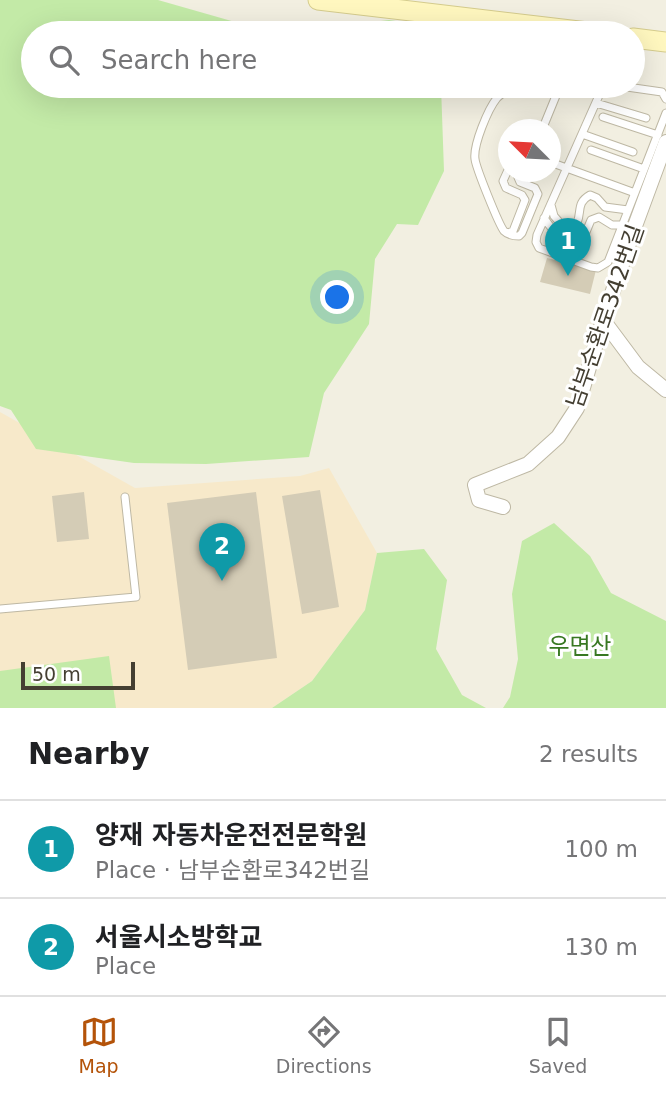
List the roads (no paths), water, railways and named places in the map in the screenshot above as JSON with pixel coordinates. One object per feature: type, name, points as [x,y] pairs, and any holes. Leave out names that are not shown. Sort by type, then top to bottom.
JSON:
[{"type":"street","points":[[318,0],[495,21]]},
{"type":"street","points":[[645,39],[666,42]]},
{"type":"street","name":"남부순환로342번길","points":[[503,507],[479,500],[475,485],[528,464],[558,437],[577,408],[662,139]]},
{"type":"street","points":[[603,320],[638,367],[666,390]]},
{"type":"lane","points":[[645,90],[662,92],[666,99]]},
{"type":"lane","points":[[497,98],[489,109],[474,158],[496,217],[504,231],[512,236],[522,233],[538,194],[536,188],[520,182]]},
{"type":"lane","points":[[546,119],[555,98]]},
{"type":"lane","points":[[598,98],[550,204],[536,242],[539,248],[598,268],[608,262],[644,169],[662,139],[666,113]]},
{"type":"lane","points":[[596,103],[636,111],[646,118]]},
{"type":"lane","points":[[603,117],[662,139]]},
{"type":"lane","points":[[613,131],[617,122]]},
{"type":"lane","points":[[582,134],[624,144],[634,152]]},
{"type":"lane","points":[[591,150],[644,169]]},
{"type":"lane","points":[[600,164],[603,154]]},
{"type":"lane","points":[[561,166],[635,193]]},
{"type":"lane","points":[[503,182],[506,188],[522,195],[525,201],[513,231],[508,233]]},
{"type":"lane","points":[[550,204],[554,216],[561,224],[570,225],[577,223],[580,205],[583,199],[590,195],[605,207],[628,210]]},
{"type":"lane","points":[[544,218],[565,242],[573,245],[581,244],[591,220],[599,217],[612,225],[622,225]]},
{"type":"lane","points":[[0,609],[136,597],[125,497]]},
{"type":"place","name":"양재 자동차운전전문학원","points":[[568,276]]},
{"type":"place","name":"서울시소방학교","points":[[222,581]]},
{"type":"park label","name":"우면산","points":[[580,646]]}]
